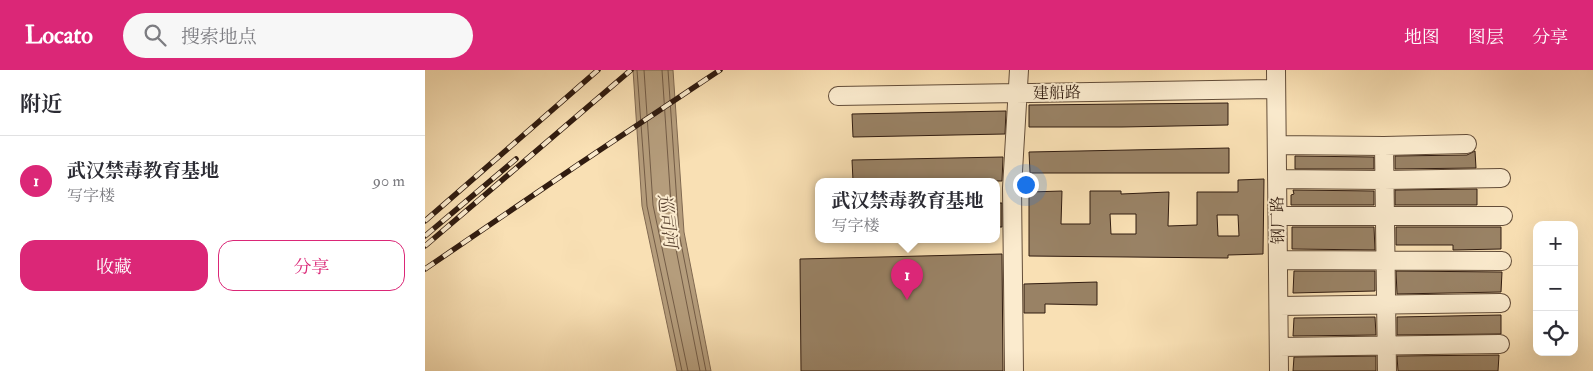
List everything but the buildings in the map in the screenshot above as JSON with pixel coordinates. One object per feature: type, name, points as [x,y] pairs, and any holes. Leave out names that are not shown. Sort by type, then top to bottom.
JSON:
[{"type":"street","points":[[1014,371],[1012,188],[1019,70]]},
{"type":"street","name":"钢厂路","points":[[1276,70],[1279,371]]},
{"type":"street","name":"建船路","points":[[838,96],[1276,90]]},
{"type":"street","points":[[1277,145],[1384,146],[1467,144]]},
{"type":"street","points":[[1384,146],[1387,371]]},
{"type":"street","points":[[1277,179],[1501,178]]},
{"type":"street","points":[[1277,216],[1503,216]]},
{"type":"street","points":[[1278,260],[1502,261]]},
{"type":"street","points":[[1279,306],[1501,303]]},
{"type":"street","points":[[1279,346],[1500,344]]},
{"type":"water","name":"巡司河","points":[[633,70],[673,70],[684,232],[711,371],[677,371],[642,206]]},
{"type":"railway","points":[[425,221],[598,70]]},
{"type":"railway","points":[[425,246],[631,70]]},
{"type":"railway","points":[[425,269],[720,70]]},
{"type":"railway","points":[[425,236],[516,159]]},
{"type":"place","name":"武汉禁毒教育基地","points":[[907,300]]}]
